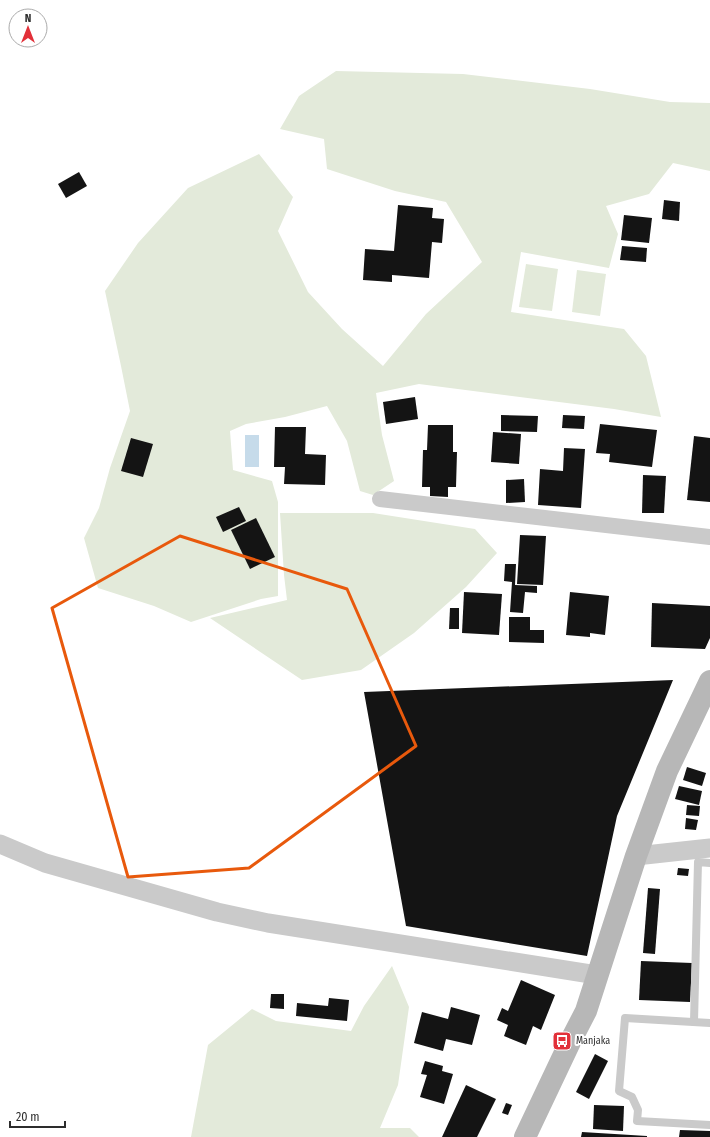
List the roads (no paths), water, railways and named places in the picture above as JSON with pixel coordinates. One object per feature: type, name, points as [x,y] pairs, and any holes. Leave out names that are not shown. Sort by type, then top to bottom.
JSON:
[{"type":"main road","points":[[525,1137],[586,1011],[636,856],[667,771],[710,681]]},
{"type":"street","points":[[380,499],[710,537]]},
{"type":"street","points":[[0,844],[45,863],[217,912],[268,923],[597,975]]},
{"type":"street","points":[[636,856],[693,856],[710,848]]},
{"type":"lane","points":[[694,1022],[693,856],[710,863]]},
{"type":"lane","points":[[710,1023],[625,1018],[619,1091],[632,1097],[638,1110],[637,1121],[710,1125]]},
{"type":"water","points":[[245,435],[259,435],[259,467],[245,467]]},
{"type":"place","name":"Manjaka","points":[[562,1041]]}]
